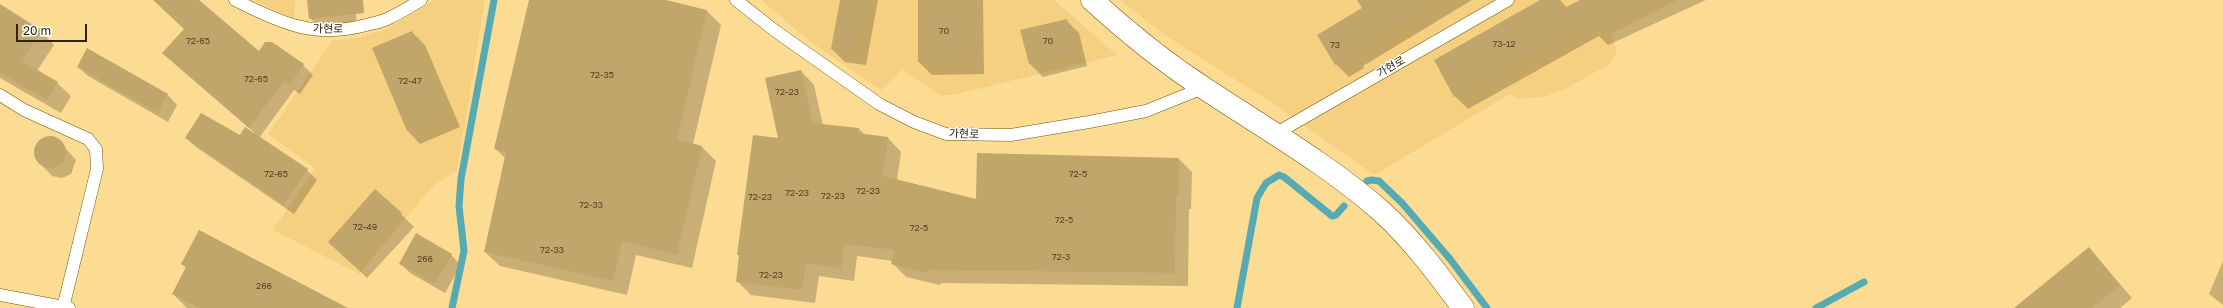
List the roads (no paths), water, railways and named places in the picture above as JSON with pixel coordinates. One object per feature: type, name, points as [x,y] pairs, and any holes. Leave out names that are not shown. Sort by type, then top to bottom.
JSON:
[{"type":"street","points":[[1092,0],[1137,41],[1203,88],[1318,161],[1381,212],[1419,251],[1463,308]]},
{"type":"lane","name":"가현로","points":[[235,0],[292,26],[317,31],[348,30],[388,19],[421,0]]},
{"type":"lane","name":"가현로","points":[[736,0],[774,30],[879,104],[914,122],[946,134],[1011,135],[1089,122],[1146,111],[1203,88]]},
{"type":"lane","name":"가현로","points":[[1275,134],[1508,0]]},
{"type":"lane","points":[[0,94],[24,110],[88,139],[96,150],[98,169],[65,307],[0,295]]},
{"type":"waterway","points":[[452,308],[464,251],[459,206],[461,179],[494,0]]},
{"type":"waterway","points":[[1237,308],[1257,198],[1266,183],[1279,175],[1284,177],[1332,216],[1336,215],[1344,206]]},
{"type":"waterway","points":[[1367,181],[1379,181],[1402,203],[1450,259],[1487,308]]},
{"type":"waterway","points":[[1816,308],[1864,282]]}]
